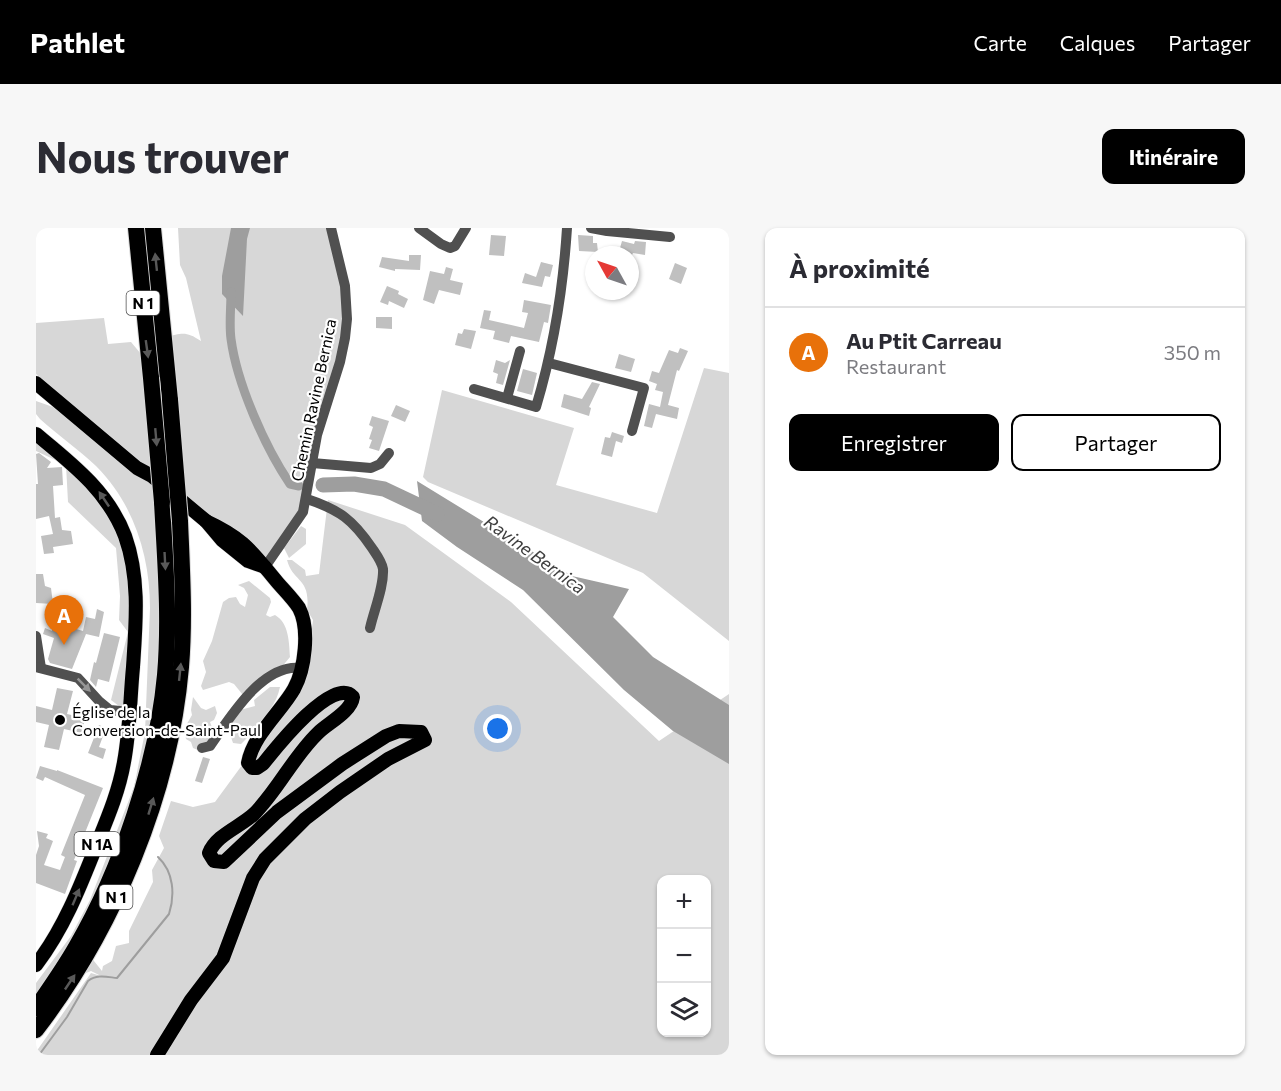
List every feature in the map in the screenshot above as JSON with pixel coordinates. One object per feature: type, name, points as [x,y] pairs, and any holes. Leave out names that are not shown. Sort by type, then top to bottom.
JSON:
[{"type":"highway","name":"N 1","points":[[36,1030],[93,944],[126,876],[146,824],[160,748],[168,600],[162,502],[136,228]]},
{"type":"highway","name":"N 1","points":[[36,1008],[74,951],[96,908],[132,821],[177,701],[181,667],[183,591],[180,521],[153,228]]},
{"type":"main road","points":[[36,375],[121,445],[152,476],[206,521],[222,540],[248,561],[265,567]]},
{"type":"main road","points":[[36,383],[137,468],[152,476]]},
{"type":"main road","name":"N 1A","points":[[36,434],[85,475],[116,517],[129,551],[136,593],[125,759],[115,798],[69,914],[36,965]]},
{"type":"main road","points":[[157,1055],[190,1000],[223,958],[254,878],[264,859],[283,839],[340,792],[388,759],[425,740],[421,732],[412,730],[399,731],[386,736],[342,764],[277,812],[224,862],[214,861],[209,853],[213,844],[253,815],[301,750],[352,703],[352,697],[349,693],[343,692],[332,695],[301,721],[263,764],[252,768],[248,763],[249,756],[295,687],[302,668],[305,634],[300,609],[246,545],[229,531],[206,521]]},
{"type":"street","name":"Chemin Ravine Bernica","points":[[265,567],[300,519],[307,499],[312,463],[325,405],[340,362],[347,319],[345,286],[331,228]]},
{"type":"street","points":[[419,228],[450,248],[455,246],[466,228]]},
{"type":"street","points":[[474,389],[536,407],[549,363],[560,305],[567,228]]},
{"type":"street","points":[[591,228],[670,237]]},
{"type":"street","points":[[507,398],[520,351]]},
{"type":"street","points":[[549,363],[644,388],[632,431]]},
{"type":"street","points":[[312,463],[371,468],[380,464],[389,453]]},
{"type":"street","points":[[307,499],[347,518],[358,528],[377,554],[383,568],[381,586],[369,628]]},
{"type":"street","points":[[36,636],[39,667],[78,678],[110,710],[128,712]]},
{"type":"street","points":[[202,748],[210,746],[234,712],[257,686],[286,669],[302,668]]},
{"type":"shaded area","points":[[178,228],[331,228],[347,319],[307,499],[264,566],[36,374],[36,323],[104,318],[108,344],[131,342],[141,354],[151,378],[169,381],[165,337],[184,334],[201,341],[186,278],[180,265]]},
{"type":"shaded area","points":[[704,368],[729,373],[729,641],[643,573],[428,482],[423,477],[442,390],[574,428],[556,485],[657,513]]},
{"type":"shaded area","points":[[36,401],[53,407],[161,492],[164,677],[90,956],[102,971],[103,966],[112,961],[116,946],[129,943],[129,931],[153,882],[152,870],[164,848],[159,836],[171,801],[193,807],[215,802],[306,678],[313,620],[307,610],[308,599],[304,586],[293,573],[287,560],[292,560],[305,570],[306,576],[319,574],[328,500],[405,525],[511,602],[659,741],[729,694],[729,1055],[36,1055],[91,973],[101,976],[91,971],[81,975],[36,1040],[36,983],[71,936],[90,900],[134,787],[145,732],[150,608],[143,550],[130,514],[109,481],[96,466],[36,414]]},
{"type":"shaded area","points":[[36,434],[100,493],[134,574],[127,712],[111,700],[128,632],[119,620],[120,596],[116,548],[68,502],[66,465],[36,451]]},
{"type":"shaded area","points":[[301,526],[306,529],[306,544],[289,558],[284,548]]},
{"type":"shaded area","points":[[249,581],[270,598],[271,602],[266,615],[270,617],[275,615],[280,618],[286,628],[290,657],[276,674],[247,700],[234,684],[229,682],[203,690],[201,686],[206,672],[203,661],[212,641],[223,602],[236,597],[245,607],[248,595],[244,588],[238,585]]},
{"type":"shaded area","points":[[270,687],[280,687],[271,707],[241,744],[233,743],[228,728],[240,710],[255,706],[254,700]]},
{"type":"shaded area","points":[[193,697],[201,708],[206,710],[215,706],[217,713],[214,720],[210,722],[214,733],[200,751],[193,748],[191,742],[186,739],[184,729],[192,715]]},
{"type":"water","points":[[231,228],[250,228],[247,239],[243,316],[222,294],[222,276]]},
{"type":"water","points":[[417,481],[572,576],[629,589],[613,617],[653,657],[729,705],[729,764],[673,731],[624,690],[523,590],[422,521]]},
{"type":"building","points":[[491,235],[506,236],[504,256],[489,255]]},
{"type":"building","points":[[578,235],[593,236],[593,243],[597,243],[597,246],[585,246],[585,251],[579,251]]},
{"type":"building","points":[[622,241],[634,244],[635,241],[646,242],[645,255],[639,254],[639,246],[621,246]]},
{"type":"building","points":[[409,255],[421,255],[420,270],[395,269],[395,271],[379,267],[382,257],[409,261]]},
{"type":"building","points":[[541,262],[553,265],[550,277],[545,276],[542,287],[522,283],[525,273],[536,277]]},
{"type":"building","points":[[675,263],[687,268],[681,284],[669,279]]},
{"type":"building","points":[[446,267],[453,269],[450,280],[463,283],[460,295],[439,290],[434,304],[423,300],[430,271],[444,274]]},
{"type":"building","points":[[387,286],[399,291],[398,294],[408,299],[404,308],[389,301],[388,305],[380,302]]},
{"type":"building","points":[[524,300],[551,305],[548,323],[544,322],[539,342],[511,336],[509,343],[493,339],[495,331],[480,328],[484,310],[491,311],[489,320],[524,328],[528,313],[522,312]]},
{"type":"building","points":[[376,317],[392,317],[392,329],[376,328]]},
{"type":"building","points":[[464,329],[476,331],[471,349],[455,345],[458,333],[462,334]]},
{"type":"building","points":[[680,348],[688,351],[679,371],[677,370],[668,405],[679,408],[677,419],[656,414],[652,428],[644,426],[649,404],[660,407],[663,392],[655,390],[657,384],[649,381],[652,371],[659,373],[669,350],[678,353]]},
{"type":"building","points":[[619,354],[635,359],[631,372],[615,368]]},
{"type":"building","points":[[496,360],[505,363],[510,360],[503,385],[496,383],[498,374],[493,372]]},
{"type":"building","points":[[523,369],[537,373],[532,395],[517,391]]},
{"type":"building","points":[[592,382],[600,384],[589,407],[591,408],[589,416],[561,407],[564,394],[582,399]]},
{"type":"building","points":[[396,405],[410,411],[405,422],[391,416]]},
{"type":"building","points":[[372,416],[389,421],[379,451],[369,448],[372,440],[369,439],[373,427],[369,425]]},
{"type":"building","points":[[612,432],[624,436],[622,443],[616,441],[612,457],[601,454],[605,437],[610,438]]},
{"type":"building","points":[[39,453],[51,462],[47,468],[62,467],[63,485],[53,486],[55,518],[60,517],[62,530],[71,531],[73,544],[53,547],[54,553],[44,554],[41,536],[53,534],[49,516],[36,519],[36,484],[38,484],[36,454]]},
{"type":"building","points":[[36,574],[43,574],[45,586],[51,588],[53,604],[36,603]]},
{"type":"building","points":[[97,609],[104,612],[99,637],[86,634],[72,669],[50,663],[48,659],[54,638],[43,634],[45,628],[52,631],[52,614],[66,614],[66,626],[83,631],[86,617],[95,619]]},
{"type":"building","points":[[104,633],[120,637],[109,682],[98,679],[96,687],[90,680]]},
{"type":"building","name":"Église de la Conversion-de-Saint-Paul","points":[[57,688],[73,691],[67,714],[85,718],[82,733],[64,729],[59,750],[44,747],[49,725],[36,722],[36,706],[52,710]]},
{"type":"building","points":[[99,725],[106,728],[99,747],[106,749],[103,759],[88,753]]},
{"type":"building","points":[[203,757],[210,759],[202,783],[195,781]]},
{"type":"building","points":[[40,766],[57,770],[103,788],[74,860],[77,861],[65,894],[36,883],[36,855],[39,846],[37,831],[48,834],[46,838],[53,841],[44,865],[60,870],[65,857],[61,855],[85,795],[45,777],[43,781],[36,778]]},
{"type":"waterway","points":[[231,292],[231,339],[246,395],[271,452],[290,484],[299,486]]},
{"type":"waterway","name":"Ravine Bernica","points":[[323,485],[354,484],[384,489],[437,514]]},
{"type":"waterway","points":[[39,1055],[67,1017],[88,981],[98,977],[117,978],[169,914],[172,884],[167,870],[158,857]]},
{"type":"place","name":"Au Ptit Carreau","points":[[64,645]]},
{"type":"place","name":"Église de la Conversion-de-Saint-Paul","points":[[60,720]]}]
